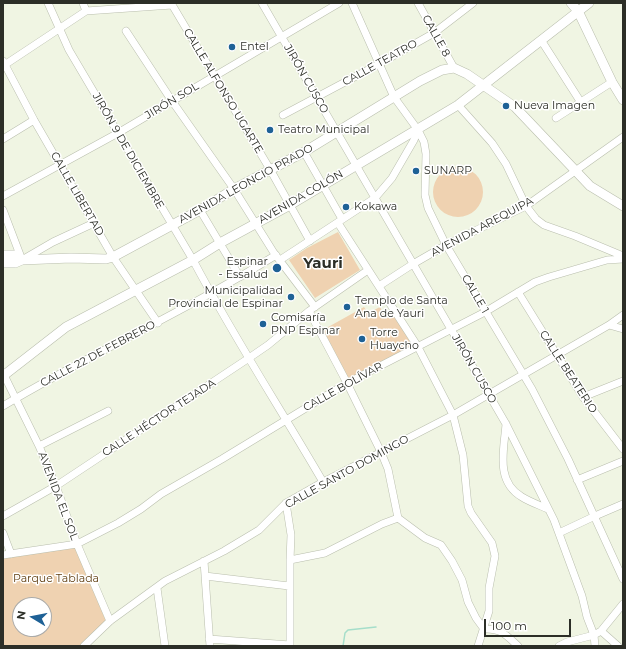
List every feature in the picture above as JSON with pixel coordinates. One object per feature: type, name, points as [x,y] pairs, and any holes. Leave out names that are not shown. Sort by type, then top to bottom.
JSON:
[{"type":"main road","points":[[571,3],[578,11],[612,82],[623,100]]},
{"type":"main road","name":"AVENIDA COLÓN","points":[[3,375],[66,327],[193,260],[255,223],[290,205],[458,105],[589,3]]},
{"type":"main road","points":[[454,68],[467,74],[515,108],[590,186],[623,206]]},
{"type":"main road","name":"AVENIDA LEONCIO PRADO","points":[[3,263],[15,263],[22,260],[71,258],[106,259],[113,257],[338,133],[420,81],[442,70],[454,68]]},
{"type":"main road","name":"AVENIDA LEONCIO PRADO","points":[[3,255],[14,255],[22,260]]},
{"type":"street","name":"JIRÓN 9 DE DICIEMBRE","points":[[48,3],[70,50],[322,482]]},
{"type":"street","points":[[83,3],[86,11]]},
{"type":"street","name":"JIRÓN CUSCO","points":[[262,3],[506,424],[559,533],[582,596],[587,617],[594,635],[594,646]]},
{"type":"street","name":"JIRÓN SOL","points":[[3,196],[118,133],[339,3]]},
{"type":"street","name":"CALLE 1","points":[[352,3],[394,97],[418,130],[424,142],[426,154],[425,195],[428,208],[446,245],[523,375],[568,459],[623,579]]},
{"type":"street","name":"CALLE 8","points":[[418,3],[454,68]]},
{"type":"street","name":"CALLE TEATRO","points":[[283,115],[434,33],[473,3]]},
{"type":"street","points":[[4,64],[86,11],[172,4]]},
{"type":"street","name":"CALLE ALFONSO UGARTE","points":[[172,4],[271,171],[310,241]]},
{"type":"street","points":[[126,31],[172,101],[234,189],[312,309],[388,469],[398,518],[425,538],[441,545],[452,561],[462,580],[468,602],[476,618],[484,629]]},
{"type":"street","points":[[540,40],[580,102]]},
{"type":"street","name":"CALLE LIBERTAD","points":[[4,64],[34,120],[113,257],[158,323]]},
{"type":"street","points":[[556,118],[612,82]]},
{"type":"street","points":[[458,105],[492,143],[506,164],[526,206],[536,219],[544,225],[582,238],[623,257]]},
{"type":"street","points":[[3,140],[34,120]]},
{"type":"street","name":"CALLE 22 DE FEBRERO","points":[[3,406],[106,348],[158,323],[240,277],[310,241],[375,198],[396,171],[414,140],[418,130]]},
{"type":"street","name":"AVENIDA AREQUIPA","points":[[379,286],[446,245],[526,206],[623,137]]},
{"type":"street","points":[[304,152],[323,185],[340,221],[368,270],[418,347],[453,414],[463,455],[468,506],[471,513],[488,536],[494,550],[494,565],[489,588],[489,611],[478,646]]},
{"type":"street","points":[[3,210],[22,260],[53,242],[94,223]]},
{"type":"street","points":[[200,210],[240,277]]},
{"type":"street","name":"CALLE BOLÍVAR","points":[[3,554],[77,544],[118,523],[141,509],[161,494],[222,459],[347,383],[485,312],[535,282],[607,260],[623,257]]},
{"type":"street","name":"CALLE HÉCTOR TEJADA","points":[[4,515],[56,486],[249,358],[268,345],[312,309],[368,270]]},
{"type":"street","name":"CALLE BEATERIO","points":[[518,292],[583,396],[623,449]]},
{"type":"street","name":"CALLE SANTO DOMINGO","points":[[84,646],[110,621],[165,582],[224,551],[259,530],[286,503],[322,482],[489,394],[609,325],[623,315]]},
{"type":"street","points":[[609,325],[623,330]]},
{"type":"street","name":"AVENIDA EL SOL","points":[[3,375],[39,446],[56,486],[77,544],[110,621]]},
{"type":"street","points":[[583,396],[623,381]]},
{"type":"street","points":[[39,446],[108,412]]},
{"type":"street","points":[[506,424],[503,470],[510,488],[522,497],[548,509]]},
{"type":"street","points":[[577,480],[623,461]]},
{"type":"street","points":[[204,561],[209,642],[290,646],[289,586],[291,535],[286,503]]},
{"type":"street","points":[[559,533],[623,504]]},
{"type":"street","points":[[290,560],[325,554],[382,524],[398,518]]},
{"type":"street","points":[[3,533],[11,554]]},
{"type":"street","points":[[205,576],[289,586]]},
{"type":"street","points":[[157,588],[165,646]]},
{"type":"street","points":[[559,646],[567,642],[594,635],[601,631],[623,604]]},
{"type":"street","points":[[484,629],[492,628],[501,631],[518,646]]},
{"type":"street","points":[[601,631],[618,646]]},
{"type":"green space","points":[[453,167],[463,167],[476,174],[483,187],[483,197],[476,210],[463,217],[453,217],[444,213],[437,206],[433,197],[433,187],[437,178],[444,171]]},
{"type":"green space","points":[[338,232],[360,270],[315,298],[289,260],[307,248]]},
{"type":"green space","points":[[364,307],[368,313],[380,307],[384,315],[392,310],[415,345],[348,381],[321,331]]},
{"type":"green space","name":"Parque Tablada","points":[[75,547],[106,621],[81,646],[3,646],[3,555]]},
{"type":"waterway","points":[[343,646],[345,633],[348,630],[376,627]]},
{"type":"place","name":"Entel","points":[[232,47]]},
{"type":"place","name":"Nueva Imagen","points":[[506,106]]},
{"type":"place","name":"Teatro Municipal","points":[[270,130]]},
{"type":"place","name":"SUNARP","points":[[416,171]]},
{"type":"place","name":"Kokawa","points":[[346,207]]},
{"type":"place","name":"Espinar - Essalud","points":[[277,268]]},
{"type":"place","name":"Municipalidad Provincial de Espinar","points":[[291,297]]},
{"type":"place","name":"Templo de Santa Ana de Yauri","points":[[347,307]]},
{"type":"place","name":"Comisaría PNP Espinar","points":[[263,324]]},
{"type":"place","name":"Torre Huaycho","points":[[362,339]]},
{"type":"district","name":"Yauri","points":[[323,264]]}]
